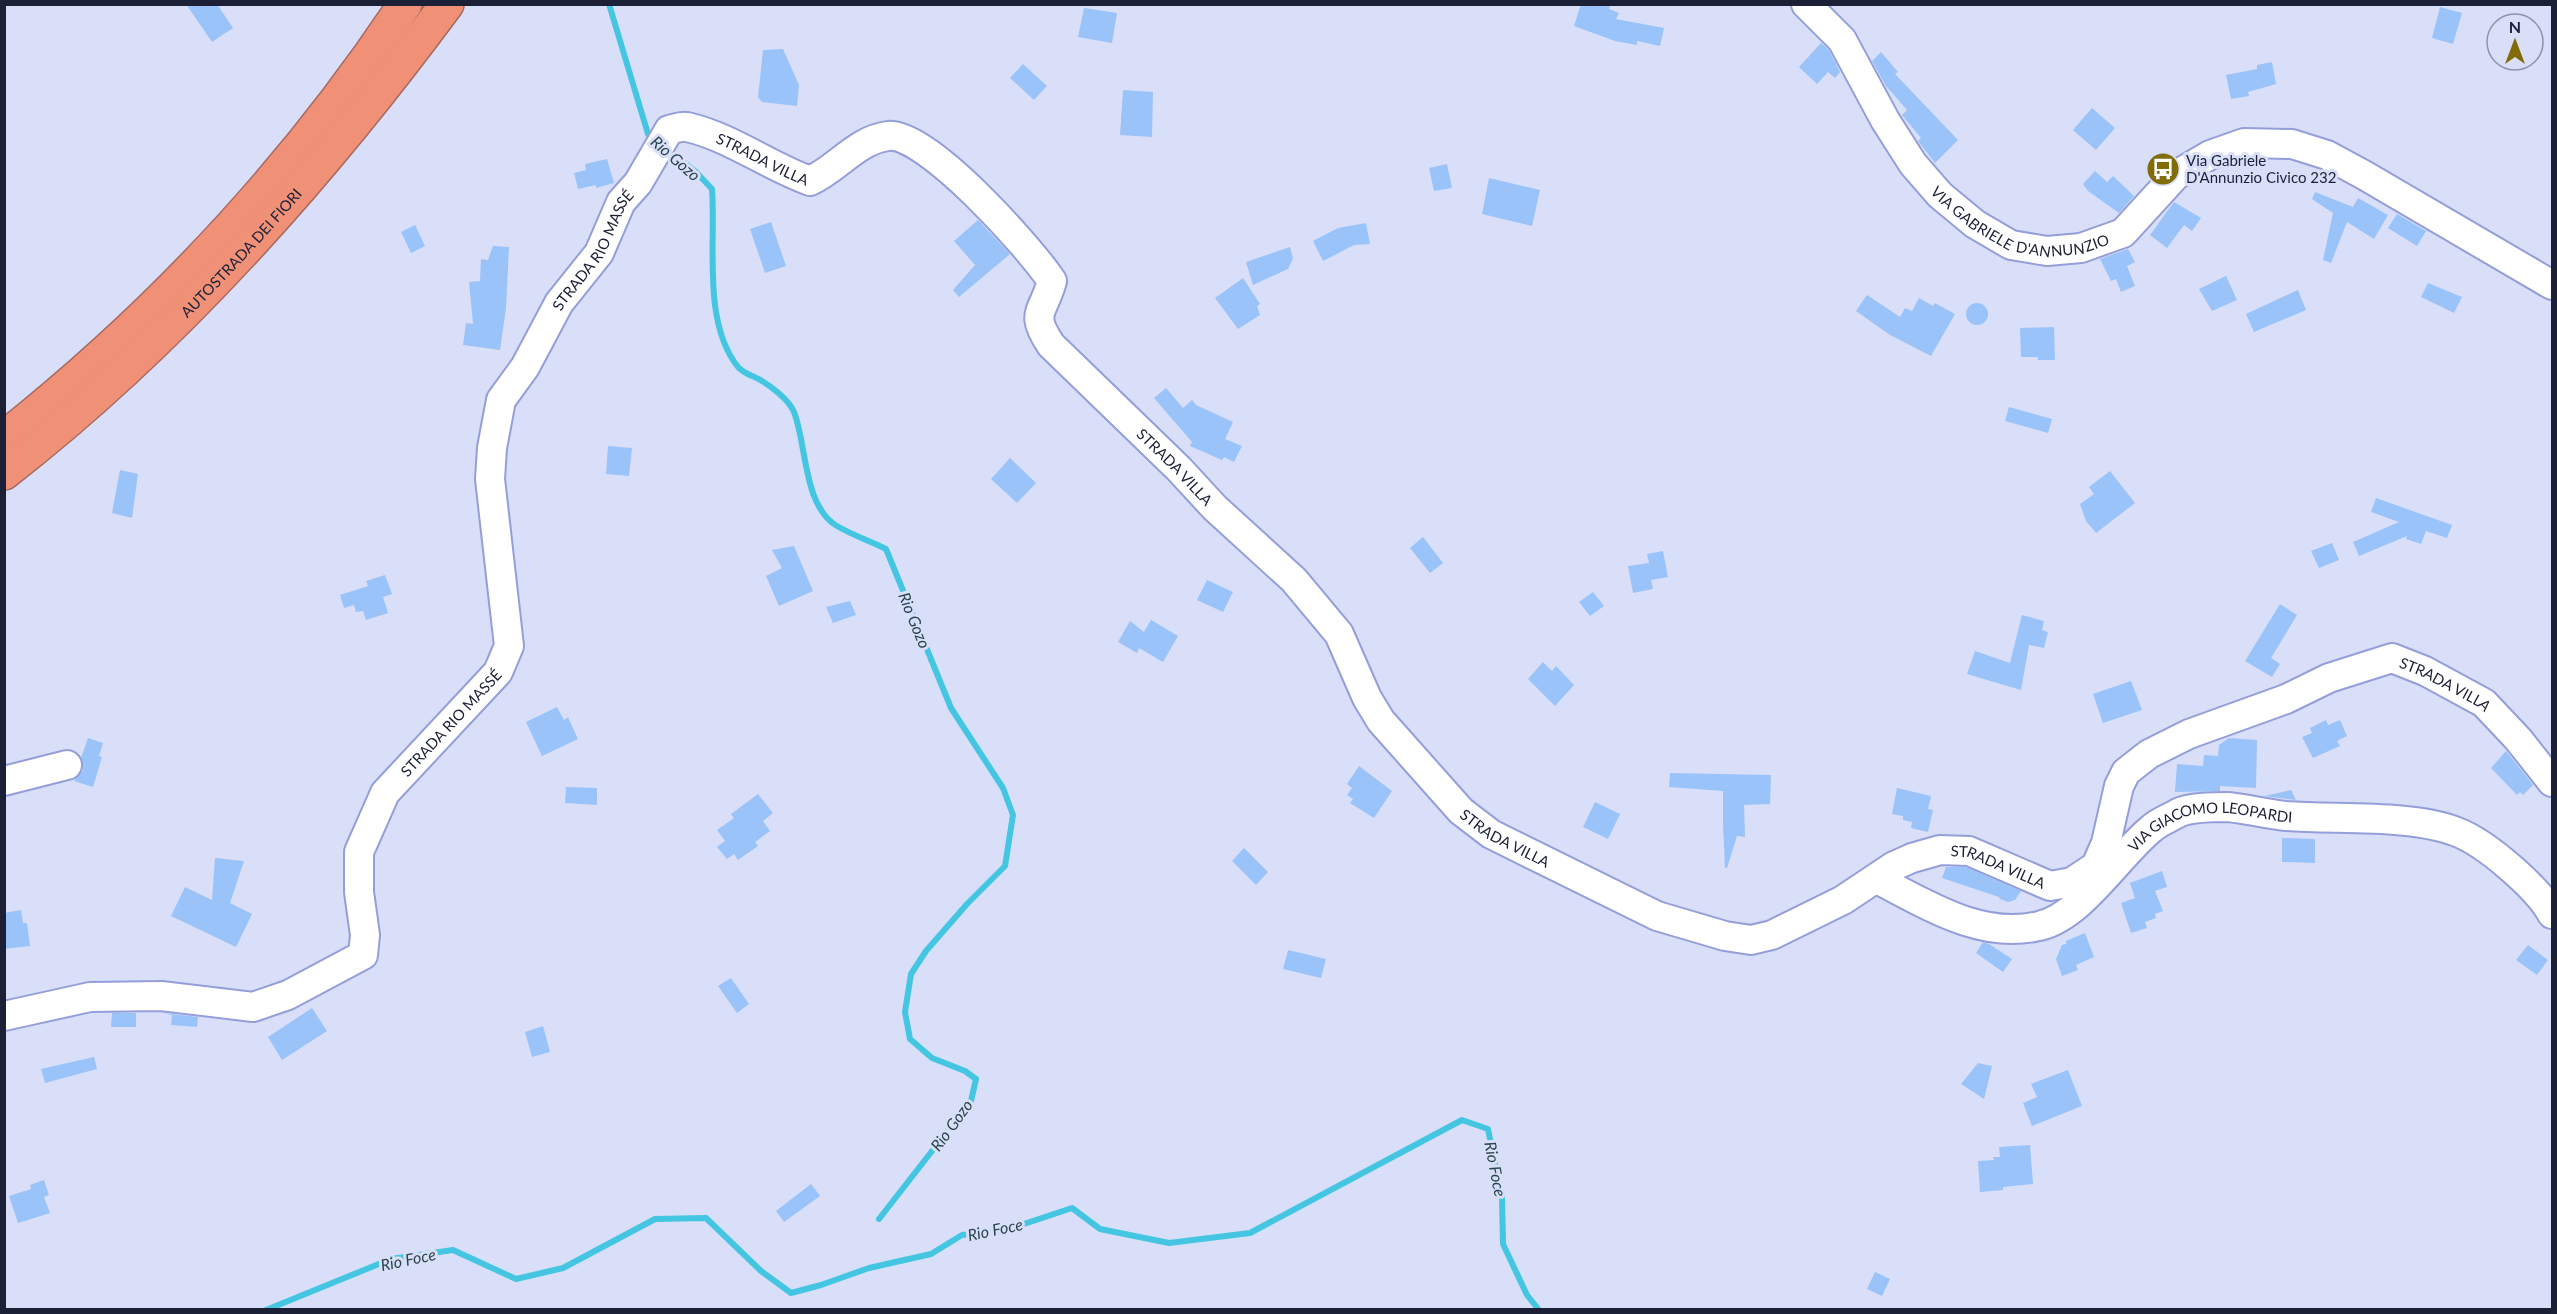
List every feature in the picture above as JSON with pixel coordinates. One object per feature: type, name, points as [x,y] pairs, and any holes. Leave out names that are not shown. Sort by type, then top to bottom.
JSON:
[{"type":"highway","name":"AUTOSTRADA DEI FIORI","points":[[4,473],[92,399],[169,310],[370,57],[405,4]]},
{"type":"highway","name":"AUTOSTRADA DEI FIORI","points":[[4,438],[169,310],[268,224],[343,138],[447,4]]},
{"type":"street","name":"VIA GABRIELE D'ANNUNZIO","points":[[1806,4],[1842,40],[1885,120],[1913,164],[1940,195],[1975,224],[2011,245],[2047,251],[2081,248],[2123,232],[2176,176],[2210,155],[2244,143],[2292,144],[2327,155],[2553,285]]},
{"type":"street","name":"STRADA VILLA","points":[[653,154],[669,130],[684,126],[745,149],[790,174],[810,181],[826,173],[870,139],[891,135],[916,144],[1004,222],[1052,281],[1038,318],[1039,328],[1051,345],[1179,469],[1215,508],[1294,580],[1339,634],[1367,698],[1382,721],[1461,811],[1491,834],[1657,916],[1725,936],[1751,940],[1772,935],[1843,900],[1894,866],[1940,850],[1969,850],[2050,886],[2095,876],[2108,835],[2119,786],[2126,772],[2149,754],[2189,734],[2286,699],[2329,678],[2392,658],[2425,671],[2484,703],[2518,739],[2553,782]]},
{"type":"street","name":"STRADA RIO MASSÉ","points":[[4,1016],[100,996],[161,996],[253,1007],[288,995],[363,955],[365,935],[359,892],[359,852],[385,794],[498,672],[508,646],[490,479],[492,448],[501,400],[525,368],[559,303],[599,253],[621,202],[638,183],[653,154]]},
{"type":"street","points":[[4,781],[67,765]]},
{"type":"street","name":"VIA GIACOMO LEOPARDI","points":[[1877,879],[1937,911],[1972,923],[2010,929],[2041,926],[2079,906],[2095,876],[2152,828],[2182,811],[2226,807],[2284,816],[2430,824],[2459,833],[2498,858],[2528,882],[2553,914]]},
{"type":"building","points":[[186,4],[217,4],[233,28],[212,42]]},
{"type":"building","points":[[1581,4],[1611,4],[1609,9],[1619,13],[1616,19],[1664,28],[1660,46],[1637,41],[1637,45],[1615,41],[1574,26]]},
{"type":"building","points":[[2440,7],[2462,13],[2453,44],[2432,38]]},
{"type":"building","points":[[1084,8],[1117,13],[1112,43],[1078,37]]},
{"type":"building","points":[[1821,43],[1829,50],[1840,72],[1835,78],[1828,72],[1817,84],[1799,67]]},
{"type":"building","points":[[783,49],[799,85],[797,106],[762,102],[758,97],[763,50]]},
{"type":"building","points":[[1881,52],[1898,72],[1895,74],[1958,140],[1935,163],[1918,141],[1921,138],[1902,115],[1907,110],[1886,86],[1872,61]]},
{"type":"building","points":[[2272,62],[2276,84],[2248,92],[2249,96],[2231,99],[2226,75],[2257,69],[2257,65]]},
{"type":"building","points":[[1023,64],[1047,86],[1034,100],[1010,78]]},
{"type":"building","points":[[1123,90],[1153,92],[1152,137],[1120,135]]},
{"type":"building","points":[[2092,108],[2115,128],[2096,150],[2073,130]]},
{"type":"building","points":[[607,159],[614,183],[596,188],[596,185],[578,189],[574,173],[586,170],[585,164]]},
{"type":"building","points":[[1447,164],[1452,188],[1434,191],[1429,168]]},
{"type":"building","points":[[2095,171],[2107,182],[2113,176],[2134,196],[2119,213],[2088,191],[2083,184]]},
{"type":"building","points":[[1489,178],[1540,190],[1532,226],[1482,214]]},
{"type":"building","points":[[2315,192],[2353,207],[2358,198],[2388,215],[2374,239],[2347,222],[2331,263],[2323,260],[2333,213],[2312,199]]},
{"type":"building","points":[[2174,202],[2201,218],[2192,231],[2184,225],[2167,248],[2150,235]]},
{"type":"building","points":[[2397,214],[2426,231],[2417,246],[2388,228]]},
{"type":"building","points":[[978,220],[1010,254],[959,297],[953,290],[975,265],[954,241]]},
{"type":"building","points":[[771,222],[786,266],[765,273],[750,229]]},
{"type":"building","points":[[1366,223],[1370,244],[1354,245],[1323,261],[1313,241],[1338,228]]},
{"type":"building","points":[[415,225],[425,246],[411,253],[401,232]]},
{"type":"building","points":[[493,246],[509,247],[506,308],[500,350],[463,345],[466,323],[473,324],[469,282],[480,281],[481,259],[488,260]]},
{"type":"building","points":[[1290,247],[1293,258],[1288,269],[1253,285],[1246,262]]},
{"type":"building","points":[[2128,249],[2135,262],[2127,266],[2135,286],[2121,292],[2116,279],[2111,281],[2100,259]]},
{"type":"building","points":[[2226,276],[2237,300],[2212,311],[2199,289]]},
{"type":"building","points":[[1243,278],[1260,304],[1257,306],[1260,315],[1238,329],[1215,298]]},
{"type":"building","points":[[2428,283],[2462,297],[2454,313],[2421,297]]},
{"type":"building","points":[[2298,290],[2306,310],[2254,332],[2246,314]]},
{"type":"building","points":[[1867,295],[1900,317],[1905,308],[1912,311],[1919,298],[1933,306],[1935,303],[1955,314],[1931,356],[1890,335],[1856,311]]},
{"type":"building","points":[[1973,303],[1981,303],[1988,310],[1988,318],[1981,325],[1973,325],[1966,318],[1966,310]]},
{"type":"building","points":[[2054,327],[2055,360],[2021,357],[2020,328]]},
{"type":"building","points":[[1166,388],[1183,408],[1192,400],[1196,405],[1233,422],[1225,439],[1242,446],[1234,462],[1224,457],[1222,460],[1190,446],[1192,442],[1154,398]]},
{"type":"building","points":[[2009,407],[2052,419],[2048,433],[2005,421]]},
{"type":"building","points":[[608,446],[632,448],[629,476],[606,474]]},
{"type":"building","points":[[1010,458],[1036,483],[1017,503],[991,479]]},
{"type":"building","points":[[120,470],[138,474],[132,518],[112,513]]},
{"type":"building","points":[[2110,471],[2135,503],[2096,533],[2086,521],[2080,504],[2094,494],[2089,487]]},
{"type":"building","points":[[2376,498],[2452,525],[2447,538],[2426,531],[2421,544],[2406,539],[2407,536],[2359,556],[2353,542],[2399,522],[2371,512]]},
{"type":"building","points":[[1423,537],[1443,563],[1430,573],[1410,548]]},
{"type":"building","points":[[2332,543],[2339,560],[2319,568],[2311,551]]},
{"type":"building","points":[[794,546],[813,591],[779,606],[766,576],[782,568],[772,550]]},
{"type":"building","points":[[1663,551],[1668,577],[1651,580],[1653,589],[1633,593],[1628,566],[1649,563],[1647,554]]},
{"type":"building","points":[[385,575],[392,594],[383,597],[388,613],[366,620],[363,611],[356,612],[354,605],[344,608],[340,595],[368,586],[366,581]]},
{"type":"building","points":[[1207,580],[1233,592],[1223,612],[1197,600]]},
{"type":"building","points":[[1593,592],[1604,606],[1590,616],[1579,602]]},
{"type":"building","points":[[850,601],[856,615],[833,623],[826,607]]},
{"type":"building","points":[[2280,604],[2297,615],[2271,658],[2280,664],[2272,677],[2245,661]]},
{"type":"building","points":[[2022,615],[2044,621],[2042,630],[2048,632],[2044,648],[2029,645],[2021,690],[1967,674],[1975,651],[2010,663]]},
{"type":"building","points":[[1151,620],[1178,636],[1163,662],[1139,648],[1137,653],[1118,642],[1130,621],[1144,632]]},
{"type":"building","points":[[1543,662],[1552,671],[1556,666],[1574,685],[1555,706],[1528,679]]},
{"type":"building","points":[[2131,681],[2142,710],[2103,723],[2093,694]]},
{"type":"building","points":[[557,707],[564,720],[568,717],[578,739],[542,756],[526,722]]},
{"type":"building","points":[[2326,720],[2328,725],[2340,720],[2347,736],[2337,741],[2340,746],[2313,758],[2302,737],[2312,733],[2310,728]]},
{"type":"building","points":[[88,738],[103,743],[99,756],[102,757],[93,787],[74,781],[83,770],[81,758]]},
{"type":"building","points":[[2229,738],[2257,740],[2256,788],[2220,786],[2220,791],[2175,792],[2177,764],[2203,766],[2204,755],[2218,756],[2219,745]]},
{"type":"building","points":[[2506,751],[2533,785],[2523,795],[2520,792],[2517,795],[2491,768]]},
{"type":"building","points":[[1359,766],[1392,791],[1374,818],[1350,803],[1353,799],[1347,795],[1352,788],[1347,784]]},
{"type":"building","points":[[1670,773],[1771,775],[1770,804],[1744,805],[1745,837],[1737,836],[1727,868],[1725,868],[1723,791],[1669,787]]},
{"type":"building","points":[[566,787],[597,788],[597,805],[565,803]]},
{"type":"building","points":[[1897,788],[1931,796],[1928,809],[1933,810],[1928,832],[1911,828],[1912,822],[1903,820],[1903,816],[1892,814]]},
{"type":"building","points":[[2291,790],[2296,800],[2264,796]]},
{"type":"building","points":[[758,794],[773,813],[763,821],[770,831],[755,842],[758,846],[738,860],[734,854],[727,859],[717,847],[725,841],[717,830],[734,818],[731,814]]},
{"type":"building","points":[[1595,802],[1620,814],[1608,839],[1583,827]]},
{"type":"building","points":[[2282,838],[2315,839],[2315,863],[2282,862]]},
{"type":"building","points":[[1244,848],[1268,872],[1256,885],[1232,861]]},
{"type":"building","points":[[215,858],[244,861],[230,903],[252,914],[236,947],[171,916],[185,887],[212,900]]},
{"type":"building","points":[[1946,867],[1965,867],[2021,891],[2015,900],[2008,902],[1942,878]]},
{"type":"building","points":[[2162,871],[2167,887],[2155,891],[2163,911],[2155,914],[2156,918],[2145,922],[2147,928],[2131,933],[2121,903],[2135,898],[2130,883]]},
{"type":"building","points":[[21,910],[23,923],[27,923],[30,946],[4,949],[4,913]]},
{"type":"building","points":[[2085,933],[2094,957],[2076,965],[2078,970],[2062,976],[2056,959],[2062,945]]},
{"type":"building","points":[[1983,942],[2012,959],[2003,972],[1976,953]]},
{"type":"building","points":[[2528,945],[2548,960],[2537,975],[2516,960]]},
{"type":"building","points":[[1288,950],[1326,959],[1321,978],[1283,969]]},
{"type":"building","points":[[731,978],[749,1004],[737,1013],[718,986]]},
{"type":"building","points":[[312,1008],[327,1031],[282,1060],[268,1037]]},
{"type":"building","points":[[112,1013],[136,1013],[136,1027],[111,1027]]},
{"type":"building","points":[[163,1013],[198,1017],[197,1027],[171,1025],[172,1015]]},
{"type":"building","points":[[543,1026],[550,1052],[532,1057],[525,1032]]},
{"type":"building","points":[[94,1057],[97,1069],[45,1083],[41,1069]]},
{"type":"building","points":[[1978,1063],[1992,1066],[1984,1099],[1961,1084]]},
{"type":"building","points":[[2068,1070],[2082,1106],[2032,1126],[2023,1103],[2037,1097],[2031,1084]]},
{"type":"building","points":[[2030,1145],[2033,1184],[1980,1192],[1978,1161],[1994,1160],[1993,1157],[2000,1157],[1999,1147]]},
{"type":"building","points":[[44,1180],[49,1195],[44,1197],[50,1213],[18,1223],[9,1196],[31,1189],[30,1185]]},
{"type":"building","points":[[811,1184],[820,1196],[784,1222],[776,1211]]},
{"type":"building","points":[[1875,1272],[1890,1279],[1882,1296],[1867,1289]]},
{"type":"waterway","name":"Rio Gozo","points":[[609,4],[648,134],[654,139]]},
{"type":"waterway","name":"Rio Gozo","points":[[667,149],[696,172],[712,189],[715,305],[719,328],[727,349],[740,369],[771,387],[792,407],[812,490],[826,517],[837,526],[886,549],[951,708],[1003,788],[1013,815],[1005,866],[967,904],[926,951],[911,974],[905,1012],[910,1039],[932,1058],[965,1071],[976,1079],[971,1101],[879,1219]]},
{"type":"waterway","name":"Rio Foce","points":[[266,1310],[391,1259],[453,1250],[516,1279],[563,1268],[655,1219],[706,1218],[761,1271],[791,1293],[869,1268],[931,1254],[962,1235],[1006,1230],[1072,1208],[1100,1229],[1169,1243],[1250,1233],[1462,1120],[1488,1129],[1502,1198],[1503,1244],[1527,1295],[1539,1310]]},
{"type":"place","name":"Via Gabriele D'Annunzio Civico 232","points":[[2163,169]]}]
